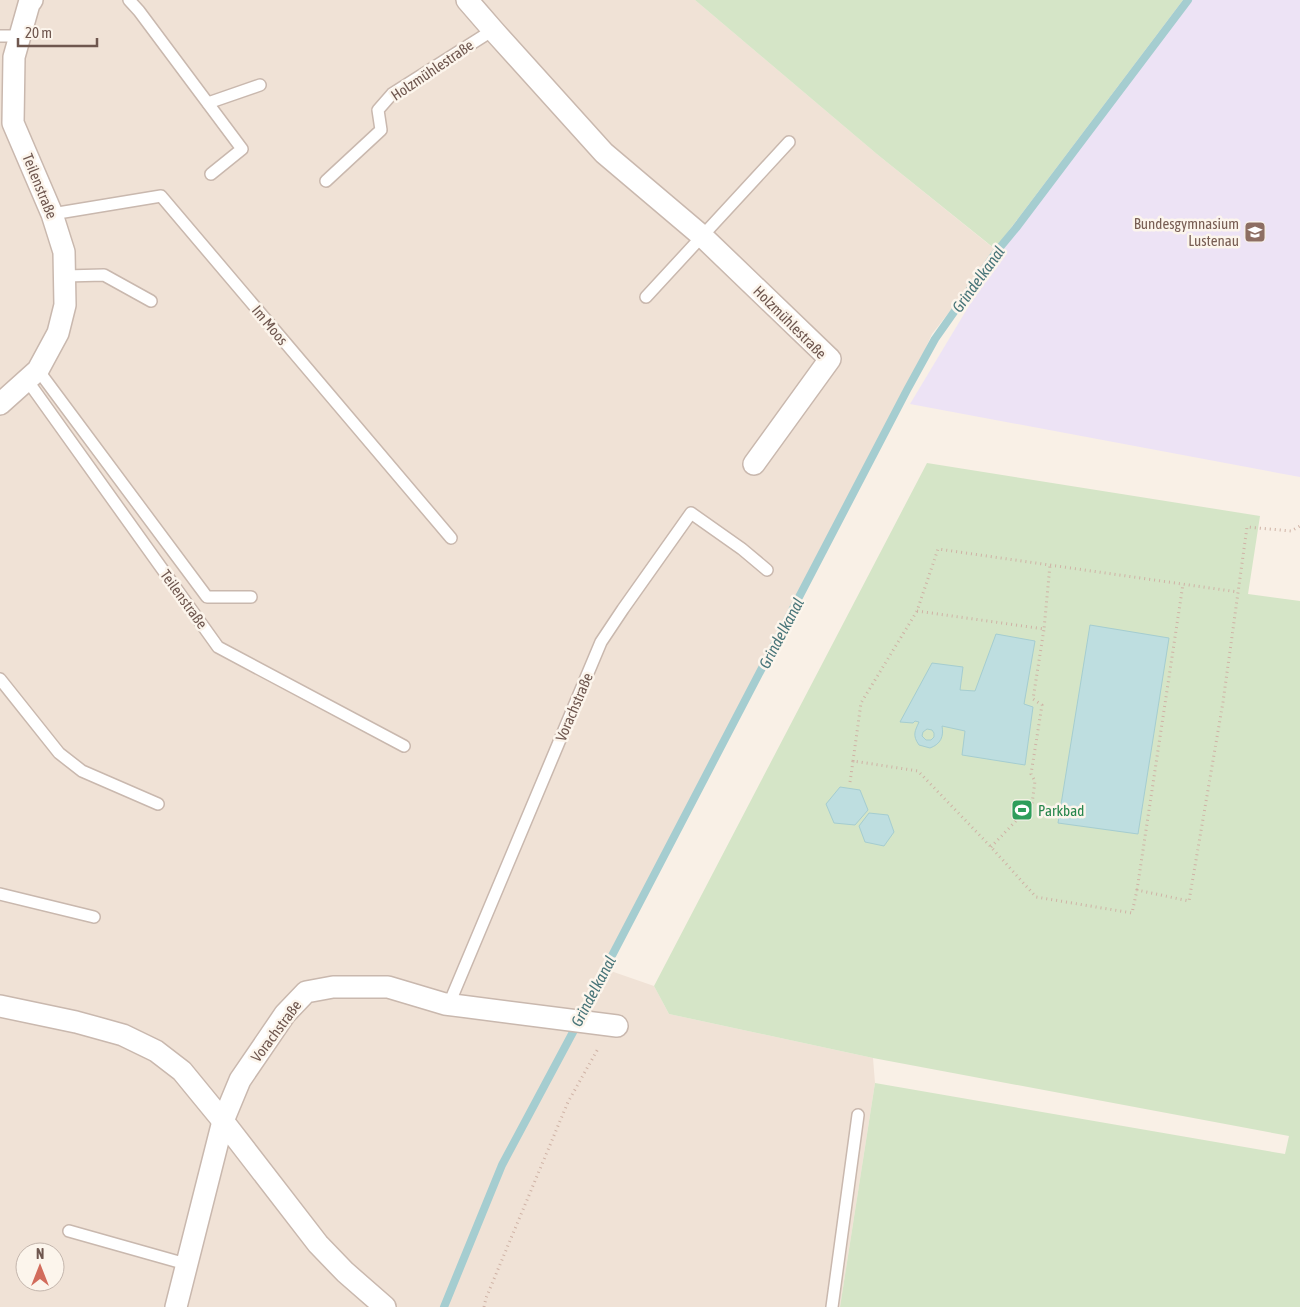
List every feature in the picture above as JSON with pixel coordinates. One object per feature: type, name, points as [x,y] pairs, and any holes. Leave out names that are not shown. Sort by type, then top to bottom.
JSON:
[{"type":"street","name":"Teilenstraße","points":[[0,404],[33,375],[58,333],[65,305],[64,252],[52,214],[13,122],[14,57],[10,36],[32,0]]},
{"type":"street","name":"Holzmühlestraße","points":[[468,0],[604,153],[702,236],[830,359],[754,464]]},
{"type":"street","name":"Vorachstraße","points":[[176,1307],[223,1121],[240,1080],[285,1014],[306,992],[333,987],[388,987],[449,1004],[608,1025]]},
{"type":"street","points":[[0,1006],[76,1022],[123,1035],[156,1052],[182,1071],[318,1244],[345,1272],[385,1307]]},
{"type":"lane","points":[[128,0],[139,11],[242,149],[211,174]]},
{"type":"lane","name":"Holzmühlestraße","points":[[326,181],[381,130],[378,110],[392,94],[493,30]]},
{"type":"lane","points":[[208,103],[260,85]]},
{"type":"lane","points":[[646,297],[788,142]]},
{"type":"lane","name":"Im Moos","points":[[52,214],[161,196],[451,538]]},
{"type":"lane","points":[[65,276],[104,275],[151,301]]},
{"type":"lane","name":"Teilenstraße","points":[[33,375],[207,597],[251,597]]},
{"type":"lane","name":"Teilenstraße","points":[[33,375],[218,646],[404,746]]},
{"type":"lane","name":"Vorachstraße","points":[[449,1004],[601,642],[691,513],[767,570]]},
{"type":"lane","points":[[0,679],[59,753],[82,771],[158,804]]},
{"type":"lane","points":[[0,894],[94,917]]},
{"type":"lane","points":[[832,1307],[858,1114]]},
{"type":"lane","points":[[69,1231],[186,1264]]},
{"type":"path","points":[[1137,890],[1189,901],[1223,702],[1247,526],[1291,531],[1300,526]]},
{"type":"path","points":[[850,782],[861,703],[917,611],[938,549],[1238,592]]},
{"type":"path","points":[[991,847],[1032,804],[1036,781],[1031,774],[1042,705],[1033,700],[1044,629],[1050,565]]},
{"type":"path","points":[[853,761],[918,771],[1036,897],[1132,913],[1183,584]]},
{"type":"path","points":[[917,611],[1044,629]]},
{"type":"path","points":[[484,1307],[568,1102],[599,1047],[607,1049]]},
{"type":"shaded area","points":[[0,0],[695,0],[878,155],[997,251],[932,334],[907,390],[605,969],[654,986],[669,1014],[873,1058],[875,1083],[840,1307],[0,1307]]},
{"type":"shaded area","name":"Bundesgymnasium Lustenau","points":[[1191,0],[1300,0],[1300,477],[910,404],[1000,254]]},
{"type":"green space","points":[[695,0],[1183,0],[995,249],[878,155]]},
{"type":"green space","name":"Parkbad","points":[[927,463],[1260,516],[1248,594],[1300,601],[1300,1307],[840,1307],[875,1083],[1285,1154],[1289,1136],[873,1058],[669,1014],[654,986]]},
{"type":"water","points":[[1090,625],[1169,638],[1138,834],[1058,823]]},
{"type":"water","points":[[996,634],[1035,641],[1024,704],[1033,707],[1025,765],[962,755],[965,731],[942,726],[943,733],[937,744],[930,748],[919,745],[915,731],[919,722],[900,722],[932,663],[963,667],[960,690],[975,691]],"holes":[[[927,729],[932,730],[934,737],[931,740],[926,740],[922,736],[923,732]]]},
{"type":"water","points":[[840,787],[860,790],[868,810],[855,825],[834,823],[826,804]]},
{"type":"water","points":[[869,813],[888,815],[894,832],[884,846],[865,842],[859,826]]},
{"type":"waterway","name":"Grindelkanal","points":[[444,1307],[502,1165],[935,339],[997,251],[1188,0]]},
{"type":"place","name":"Bundesgymnasium Lustenau","points":[[1255,232]]},
{"type":"place","name":"Parkbad","points":[[1022,810]]}]
